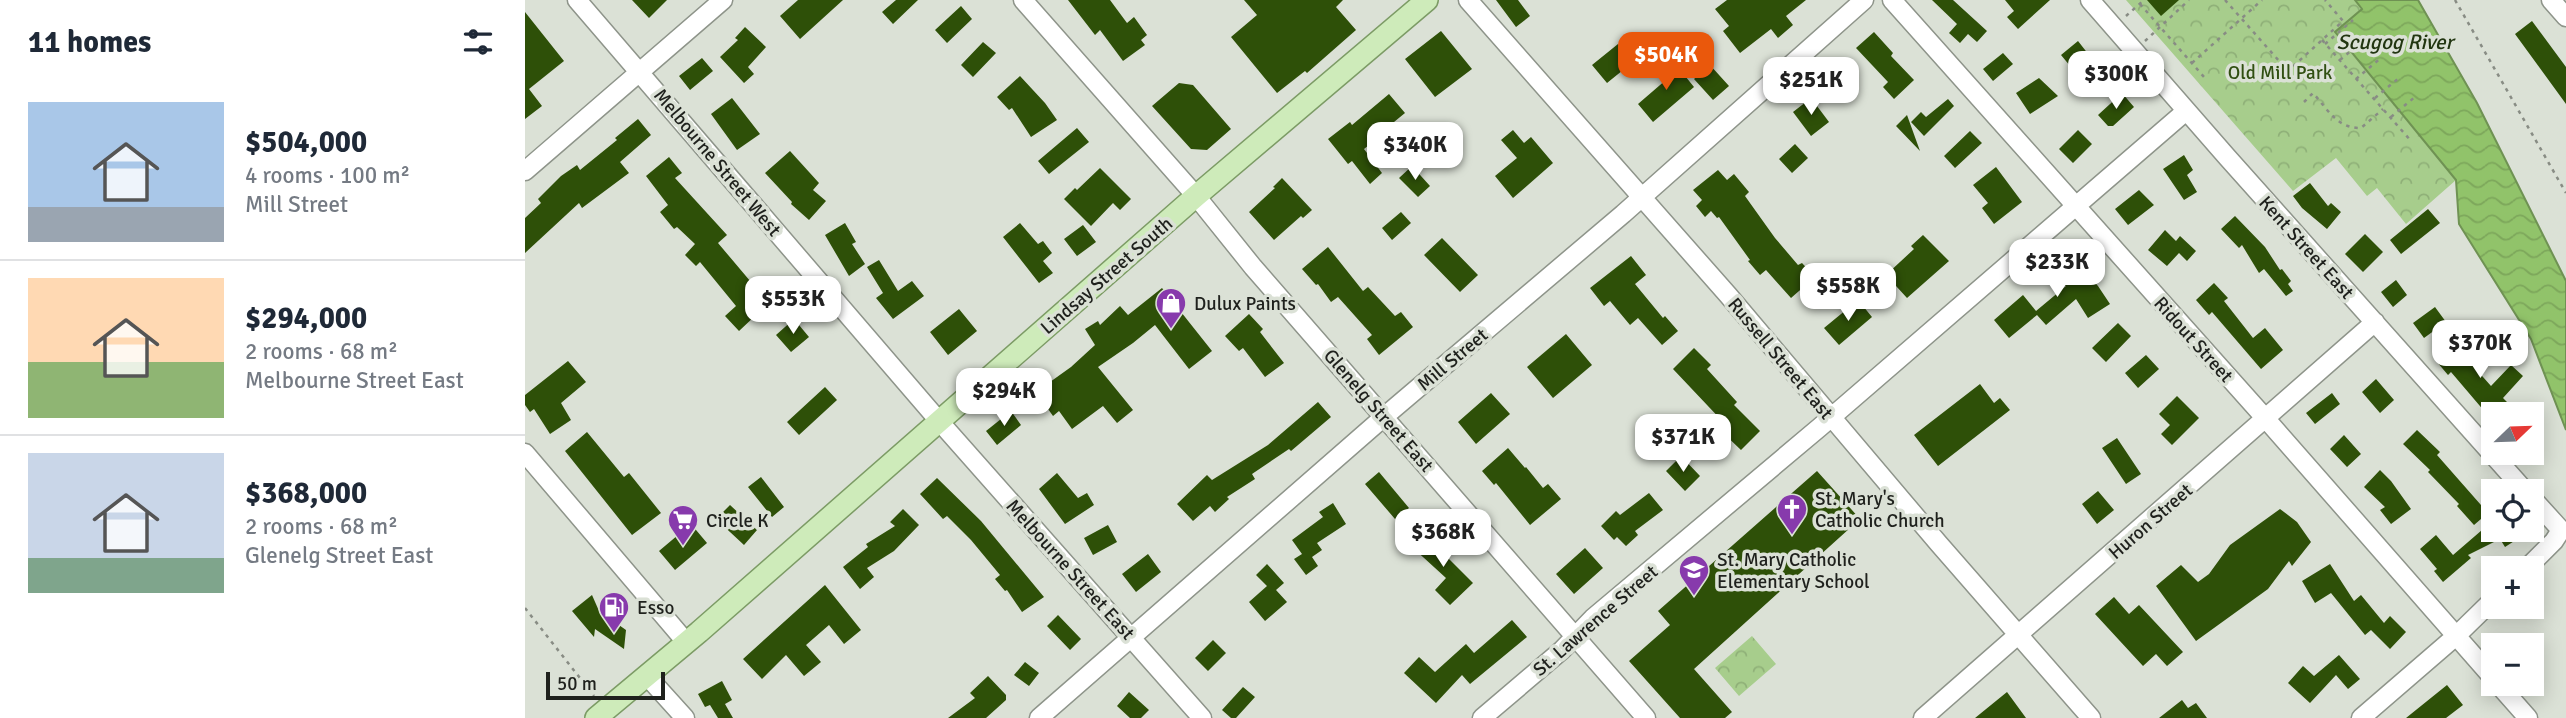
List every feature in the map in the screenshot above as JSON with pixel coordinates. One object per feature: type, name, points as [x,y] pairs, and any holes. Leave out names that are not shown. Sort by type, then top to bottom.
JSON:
[{"type":"main road","name":"Lindsay Street South","points":[[596,718],[1196,196],[1427,0]]},
{"type":"street","name":"Melbourne Street West","points":[[577,0],[939,421]]},
{"type":"street","points":[[525,171],[723,0]]},
{"type":"street","name":"Glenelg Street East","points":[[1023,0],[1196,196],[1254,267],[1646,718]]},
{"type":"street","name":"Russell Street East","points":[[1468,0],[1641,196],[2091,718]]},
{"type":"street","name":"Mill Street","points":[[1039,718],[1385,416],[1613,223],[1864,0]]},
{"type":"street","name":"Ridout Street","points":[[1892,0],[2481,664]]},
{"type":"street","name":"Kent Street East","points":[[2090,0],[2514,479]]},
{"type":"street","points":[[2551,0],[2566,17]]},
{"type":"street","name":"St. Lawrence Street","points":[[1482,718],[2186,111]]},
{"type":"street","name":"Huron Street","points":[[1923,718],[2375,322]]},
{"type":"street","name":"Melbourne Street East","points":[[939,421],[1202,718]]},
{"type":"street","points":[[525,453],[686,642]]},
{"type":"street","points":[[2539,556],[2561,530],[2544,511]]},
{"type":"street","points":[[2361,718],[2481,612]]},
{"type":"street","points":[[647,676],[685,718]]},
{"type":"street","points":[[2509,696],[2528,718]]},
{"type":"path","points":[[2113,27],[2144,0]]},
{"type":"path","points":[[2136,51],[2189,0]]},
{"type":"path","points":[[2225,0],[2288,71]]},
{"type":"path","points":[[2192,63],[2262,0]]},
{"type":"path","points":[[2324,42],[2343,21],[2325,0]]},
{"type":"path","points":[[2455,0],[2566,193]]},
{"type":"path","points":[[2140,4],[2204,77]]},
{"type":"path","points":[[2281,78],[2353,20]]},
{"type":"path","points":[[2340,60],[2366,38]]},
{"type":"path","points":[[2324,42],[2412,142]]},
{"type":"path","points":[[2356,79],[2382,57]]},
{"type":"path","points":[[2375,98],[2400,77]]},
{"type":"path","points":[[2304,102],[2313,93],[2340,124],[2349,128],[2361,128],[2383,109]]},
{"type":"path","points":[[2391,117],[2416,96]]},
{"type":"path","points":[[525,608],[594,696]]},
{"type":"green space","name":"Old Mill Park","points":[[2126,0],[2355,0],[2362,9],[2335,33],[2456,180],[2406,224],[2377,188],[2367,196],[2336,158],[2293,191]]},
{"type":"green space","points":[[1752,636],[1776,664],[1739,696],[1715,668]]},
{"type":"water","name":"Scugog River","points":[[2355,0],[2418,0],[2477,103],[2566,281],[2566,430],[2531,339],[2459,224],[2456,180],[2335,32],[2362,9]]},
{"type":"building","points":[[632,0],[667,0],[649,18]]},
{"type":"building","points":[[798,0],[843,0],[800,39],[780,16]]},
{"type":"building","points":[[896,0],[918,0],[893,24],[882,12]]},
{"type":"building","points":[[1068,0],[1110,0],[1127,23],[1134,17],[1147,35],[1141,40],[1145,45],[1123,61],[1100,30],[1095,35]]},
{"type":"building","points":[[1244,0],[1343,0],[1336,7],[1356,30],[1307,73],[1305,71],[1277,93],[1231,37],[1257,15]]},
{"type":"building","points":[[1496,0],[1518,0],[1530,16],[1516,27]]},
{"type":"building","points":[[1727,0],[1806,0],[1786,16],[1793,25],[1778,38],[1771,29],[1740,53],[1723,31],[1729,26],[1715,9]]},
{"type":"building","points":[[1932,0],[1953,0],[1987,31],[1977,42],[1968,34],[1960,43],[1949,33],[1957,24]]},
{"type":"building","points":[[2005,0],[2050,0],[2018,29],[2007,17],[2014,11]]},
{"type":"building","points":[[2147,0],[2179,0],[2161,16]]},
{"type":"building","points":[[961,6],[972,19],[947,43],[935,30]]},
{"type":"building","points":[[525,12],[564,61],[529,89],[542,106],[525,119]]},
{"type":"building","points":[[2532,21],[2566,67],[2566,104],[2515,34]]},
{"type":"building","points":[[745,27],[766,47],[748,67],[754,74],[744,83],[720,57],[738,40],[735,38]]},
{"type":"building","points":[[1441,31],[1472,69],[1435,97],[1405,59]]},
{"type":"building","points":[[1874,32],[1893,53],[1891,56],[1914,80],[1894,99],[1883,87],[1888,82],[1856,48]]},
{"type":"building","points":[[2078,41],[2096,64],[2080,78],[2061,55]]},
{"type":"building","points":[[983,42],[996,53],[973,77],[961,65]]},
{"type":"building","points":[[1618,44],[1633,62],[1607,83],[1592,65]]},
{"type":"building","points":[[2003,53],[2013,64],[1993,81],[1983,69]]},
{"type":"building","points":[[702,58],[713,71],[690,90],[679,76]]},
{"type":"building","points":[[1673,61],[1694,87],[1653,122],[1638,104],[1667,79],[1660,71]]},
{"type":"building","points":[[1710,65],[1729,86],[1713,100],[1694,79]]},
{"type":"building","points":[[1831,65],[1852,86],[1839,98],[1819,77]]},
{"type":"building","points":[[1020,76],[1057,120],[1031,137],[1012,108],[1009,110],[997,97]]},
{"type":"building","points":[[2039,78],[2058,96],[2030,114],[2016,93]]},
{"type":"building","points":[[1179,83],[1193,85],[1231,129],[1207,150],[1191,149],[1152,106]]},
{"type":"building","points":[[2122,93],[2134,107],[2113,126],[2108,126],[2098,115]]},
{"type":"building","points":[[1389,94],[1405,113],[1394,122],[1405,135],[1393,145],[1383,134],[1364,149],[1382,173],[1370,184],[1352,161],[1348,164],[1328,139],[1350,122],[1352,125]]},
{"type":"building","points":[[732,98],[760,134],[737,150],[711,114]]},
{"type":"building","points":[[1811,98],[1829,122],[1811,136],[1793,112]]},
{"type":"building","points":[[1948,99],[1954,106],[1924,136],[1911,122],[1921,112],[1926,117]]},
{"type":"building","points":[[1907,115],[1920,151],[1896,126]]},
{"type":"building","points":[[638,119],[651,135],[620,162],[629,173],[582,208],[579,203],[525,253],[525,218],[541,203],[538,199],[561,176],[577,165],[580,170]]},
{"type":"building","points":[[1077,128],[1089,142],[1049,174],[1038,161]]},
{"type":"building","points":[[1513,130],[1524,143],[1531,137],[1553,163],[1513,198],[1495,176],[1517,158],[1501,140]]},
{"type":"building","points":[[2078,130],[2092,144],[2073,163],[2059,149]]},
{"type":"building","points":[[1970,131],[1982,143],[1955,168],[1944,156]]},
{"type":"building","points":[[1795,144],[1808,158],[1792,173],[1779,159]]},
{"type":"building","points":[[790,151],[819,183],[813,190],[826,201],[809,220],[791,204],[765,173]]},
{"type":"building","points":[[2184,155],[2193,170],[2187,175],[2197,192],[2184,200],[2163,169]]},
{"type":"building","points":[[669,157],[682,173],[675,178],[727,235],[718,243],[756,288],[757,286],[771,301],[739,331],[725,316],[736,306],[700,262],[696,266],[685,255],[695,244],[677,227],[674,229],[660,212],[668,205],[646,176]]},
{"type":"building","points":[[1412,166],[1430,186],[1418,197],[1399,178]]},
{"type":"building","points":[[1996,167],[2022,202],[1994,224],[1982,208],[1988,203],[1973,185]]},
{"type":"building","points":[[1100,168],[1131,199],[1120,210],[1113,203],[1091,226],[1064,199]]},
{"type":"building","points":[[1718,170],[1727,180],[1734,174],[1749,192],[1745,196],[1775,238],[1798,265],[1802,263],[1815,277],[1791,298],[1766,270],[1760,275],[1719,217],[1711,211],[1705,217],[1696,206],[1702,200],[1693,190]]},
{"type":"building","points":[[1282,178],[1312,210],[1303,218],[1301,216],[1274,240],[1249,212]]},
{"type":"building","points":[[2310,183],[2328,206],[2331,203],[2341,212],[2327,229],[2302,208],[2293,196]]},
{"type":"building","points":[[2139,190],[2154,205],[2128,225],[2115,209]]},
{"type":"building","points":[[2428,209],[2440,223],[2401,254],[2390,240]]},
{"type":"building","points":[[1401,212],[1411,223],[1392,240],[1382,228]]},
{"type":"building","points":[[2235,216],[2265,247],[2291,281],[2288,284],[2293,291],[2286,296],[2264,269],[2259,273],[2242,245],[2239,248],[2221,229]]},
{"type":"building","points":[[845,223],[856,242],[852,244],[865,264],[849,276],[825,235]]},
{"type":"building","points":[[1020,223],[1038,244],[1043,241],[1052,253],[1043,261],[1053,273],[1039,283],[1003,237]]},
{"type":"building","points":[[1083,225],[1096,242],[1077,256],[1064,239]]},
{"type":"building","points":[[2165,230],[2176,241],[2180,236],[2196,251],[2187,261],[2179,253],[2167,266],[2148,250]]},
{"type":"building","points":[[2365,234],[2383,252],[2363,272],[2345,254]]},
{"type":"building","points":[[1923,235],[1949,261],[1907,298],[1886,275],[1914,249],[1911,246]]},
{"type":"building","points":[[1442,238],[1478,275],[1460,292],[1424,255]]},
{"type":"building","points":[[1328,247],[1363,291],[1368,287],[1395,316],[1401,312],[1413,327],[1379,355],[1367,339],[1372,335],[1338,297],[1331,302],[1318,284],[1302,269]]},
{"type":"building","points":[[2066,251],[2098,286],[2110,304],[2088,318],[2076,299],[2046,325],[2037,315],[2009,338],[1994,320],[2023,295],[2036,311],[2066,286],[2061,282],[2067,277],[2054,262]]},
{"type":"building","points":[[1631,256],[1646,275],[1635,284],[1663,318],[1665,316],[1678,331],[1662,345],[1638,318],[1630,325],[1610,301],[1604,306],[1590,288]]},
{"type":"building","points":[[879,260],[898,291],[912,281],[924,296],[893,319],[876,298],[883,293],[867,267]]},
{"type":"building","points":[[2396,280],[2407,295],[2393,307],[2381,292]]},
{"type":"building","points":[[2214,283],[2228,298],[2224,301],[2253,338],[2265,328],[2283,350],[2261,369],[2212,312],[2209,315],[2196,300]]},
{"type":"building","points":[[1162,288],[1212,351],[1189,369],[1155,325],[1098,367],[1133,410],[1117,423],[1103,406],[1072,429],[1059,411],[1053,416],[1036,392],[1071,367],[1095,345],[1085,329],[1098,321],[1100,325],[1120,306],[1128,315]]},
{"type":"building","points":[[1858,300],[1872,317],[1839,345],[1824,328]]},
{"type":"building","points":[[2435,307],[2446,322],[2424,338],[2413,323]]},
{"type":"building","points":[[959,309],[977,331],[948,355],[930,332]]},
{"type":"building","points":[[1249,314],[1263,329],[1260,332],[1284,363],[1265,377],[1243,348],[1239,351],[1225,336]]},
{"type":"building","points":[[794,319],[809,337],[791,352],[776,335]]},
{"type":"building","points":[[2118,323],[2131,336],[2106,362],[2092,348]]},
{"type":"building","points":[[1566,334],[1592,365],[1553,398],[1527,367]]},
{"type":"building","points":[[2461,342],[2472,355],[2467,359],[2491,386],[2511,365],[2523,376],[2503,398],[2507,402],[2481,402],[2481,407],[2451,372],[2448,375],[2437,362]]},
{"type":"building","points":[[1694,348],[1711,365],[1707,369],[1737,402],[1734,405],[1760,431],[1741,450],[1719,429],[1725,424],[1673,369]]},
{"type":"building","points":[[2146,355],[2159,369],[2138,388],[2125,373]]},
{"type":"building","points":[[568,361],[586,382],[561,403],[571,420],[550,434],[534,409],[530,412],[525,405],[525,395]]},
{"type":"building","points":[[2376,379],[2394,400],[2380,413],[2362,392]]},
{"type":"building","points":[[1980,384],[1994,403],[2000,398],[2010,410],[1938,466],[1914,435]]},
{"type":"building","points":[[825,387],[837,400],[799,435],[787,422]]},
{"type":"building","points":[[1491,393],[1510,414],[1476,444],[1458,422]]},
{"type":"building","points":[[2332,393],[2340,404],[2315,424],[2306,413]]},
{"type":"building","points":[[2177,396],[2199,418],[2172,445],[2161,434],[2170,425],[2159,414]]},
{"type":"building","points":[[1318,402],[1331,417],[1291,451],[1289,449],[1252,474],[1255,479],[1227,497],[1229,499],[1215,512],[1210,506],[1193,521],[1177,504],[1207,475],[1212,480],[1268,445]]},
{"type":"building","points":[[1011,411],[1021,425],[997,445],[986,431]]},
{"type":"building","points":[[2417,430],[2440,452],[2437,455],[2481,505],[2481,519],[2474,525],[2457,506],[2459,504],[2428,472],[2430,470],[2403,444]]},
{"type":"building","points":[[587,432],[624,477],[629,473],[661,513],[632,535],[565,451]]},
{"type":"building","points":[[2344,435],[2361,454],[2347,467],[2330,449]]},
{"type":"building","points":[[2117,438],[2141,474],[2126,484],[2102,448]]},
{"type":"building","points":[[1508,448],[1543,488],[1548,484],[1561,499],[1530,525],[1496,483],[1494,485],[1482,471]]},
{"type":"building","points":[[1681,456],[1700,476],[1685,491],[1666,471]]},
{"type":"building","points":[[2380,470],[2411,509],[2391,524],[2380,510],[2385,507],[2364,487]]},
{"type":"building","points":[[1817,471],[1860,519],[1694,669],[1732,712],[1725,718],[1680,718],[1629,661],[1670,625],[1658,611]]},
{"type":"building","points":[[1379,472],[1409,508],[1395,519],[1365,484]]},
{"type":"building","points":[[1057,473],[1078,498],[1087,493],[1094,505],[1065,524],[1039,489]]},
{"type":"building","points":[[761,477],[784,507],[772,517],[748,487]]},
{"type":"building","points":[[937,478],[981,521],[1044,597],[1022,612],[1007,590],[995,579],[1000,575],[971,540],[947,516],[943,519],[920,494]]},
{"type":"building","points":[[2098,491],[2114,510],[2097,524],[2082,504]]},
{"type":"building","points":[[1649,493],[1663,510],[1635,531],[1638,535],[1626,546],[1617,537],[1614,540],[1601,526],[1616,511],[1620,515]]},
{"type":"building","points":[[1333,503],[1346,524],[1317,543],[1322,550],[1312,557],[1318,566],[1306,575],[1294,559],[1302,554],[1292,540],[1323,517],[1319,512]]},
{"type":"building","points":[[730,505],[757,530],[744,545],[716,519]]},
{"type":"building","points":[[903,509],[919,525],[894,551],[867,568],[874,577],[860,589],[843,567],[868,547],[866,544],[895,526],[890,522]]},
{"type":"building","points":[[2280,509],[2297,522],[2311,542],[2292,566],[2289,561],[2268,589],[2196,641],[2156,586],[2181,565],[2198,582],[2209,574],[2230,545]]},
{"type":"building","name":"Circle K","points":[[691,524],[707,543],[675,570],[659,551]]},
{"type":"building","points":[[1108,525],[1117,542],[1093,555],[1084,538]]},
{"type":"building","points":[[2481,531],[2481,542],[2494,542],[2468,555],[2471,558],[2443,582],[2434,571],[2437,569],[2420,549],[2436,535],[2453,555]]},
{"type":"building","points":[[1426,533],[1473,583],[1450,605],[1435,590],[1446,578],[1412,547]]},
{"type":"building","points":[[1585,548],[1603,568],[1574,594],[1556,574]]},
{"type":"building","points":[[1148,554],[1161,572],[1136,592],[1122,574]]},
{"type":"building","points":[[1267,564],[1284,583],[1276,590],[1287,602],[1265,621],[1249,602],[1267,586],[1256,575]]},
{"type":"building","points":[[2330,564],[2354,601],[2361,595],[2384,623],[2390,616],[2406,632],[2390,649],[2371,630],[2365,635],[2331,593],[2315,603],[2302,581]]},
{"type":"building","points":[[825,585],[861,630],[844,644],[829,625],[806,645],[821,662],[804,676],[786,655],[762,679],[743,659]]},
{"type":"building","points":[[592,595],[599,611],[626,630],[624,649],[595,629],[594,637],[572,611]]},
{"type":"building","points":[[2114,597],[2129,614],[2139,605],[2183,652],[2167,666],[2156,654],[2143,666],[2095,614]]},
{"type":"building","points":[[1058,615],[1081,639],[1070,650],[1047,626]]},
{"type":"building","points":[[1512,620],[1527,637],[1470,684],[1462,675],[1436,703],[1404,673],[1419,657],[1435,672],[1466,644],[1474,653]]},
{"type":"building","points":[[1213,640],[1226,653],[1208,671],[1195,658]]},
{"type":"building","points":[[2339,655],[2360,679],[2348,689],[2336,675],[2310,703],[2288,683],[2303,666],[2314,676]]},
{"type":"building","points":[[1025,662],[1039,673],[1029,686],[1014,675]]},
{"type":"building","points":[[988,676],[1006,695],[1006,700],[986,718],[948,718],[975,698],[970,693]]},
{"type":"building","points":[[722,681],[732,700],[725,704],[733,718],[718,718],[710,705],[705,707],[698,694]]},
{"type":"building","points":[[2447,685],[2463,705],[2446,718],[2406,718]]},
{"type":"building","points":[[1243,687],[1255,697],[1236,718],[1231,718],[1222,710]]},
{"type":"building","points":[[1129,692],[1149,710],[1141,718],[1130,718],[1117,706]]},
{"type":"building","points":[[2007,692],[2026,718],[1975,718]]},
{"type":"building","points":[[2182,700],[2188,708],[2196,703],[2207,718],[2159,718]]},
{"type":"place","name":"Dulux Paints","points":[[1171,330]]},
{"type":"place","name":"St. Mary's Catholic Church","points":[[1792,536]]},
{"type":"place","name":"Circle K","points":[[683,547]]},
{"type":"place","name":"St. Mary Catholic Elementary School","points":[[1694,597]]},
{"type":"place","name":"Esso","points":[[614,634]]}]
